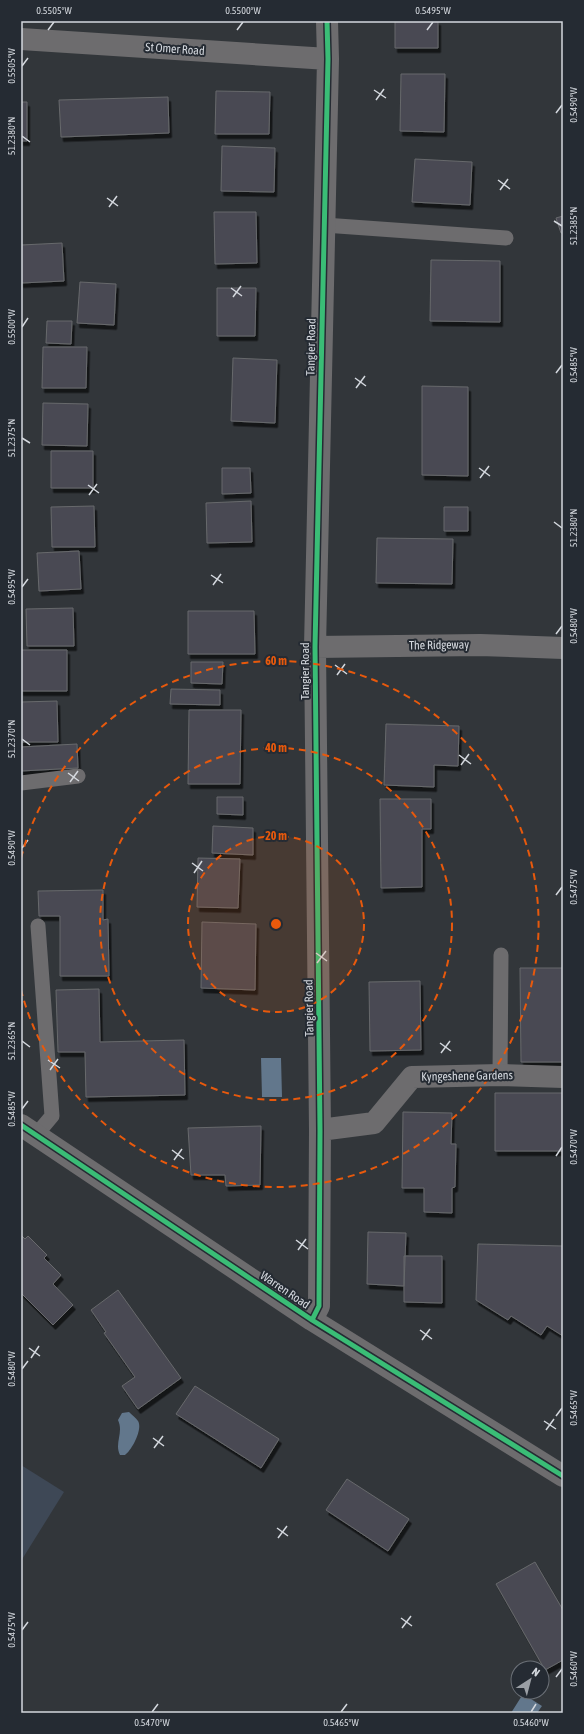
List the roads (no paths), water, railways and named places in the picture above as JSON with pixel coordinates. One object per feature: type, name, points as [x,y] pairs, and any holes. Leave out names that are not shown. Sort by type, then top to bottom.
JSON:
[{"type":"street","name":"Tangier Road","points":[[312,1320],[319,1306],[320,1130],[315,647],[328,59],[327,21]]},
{"type":"street","name":"St Omer Road","points":[[21,39],[328,59]]},
{"type":"street","name":"The Ridgeway","points":[[315,647],[480,645],[563,648]]},
{"type":"street","name":"Kyngeshene Gardens","points":[[320,1130],[374,1123],[412,1077],[500,1075],[563,1077]]},
{"type":"street","name":"Warren Road","points":[[28,1130],[312,1320],[563,1476]]},
{"type":"lane","points":[[324,225],[506,238]]},
{"type":"lane","points":[[21,783],[78,776]]},
{"type":"lane","points":[[28,1130],[52,1116],[38,926]]},
{"type":"lane","points":[[500,1075],[501,955]]}]
